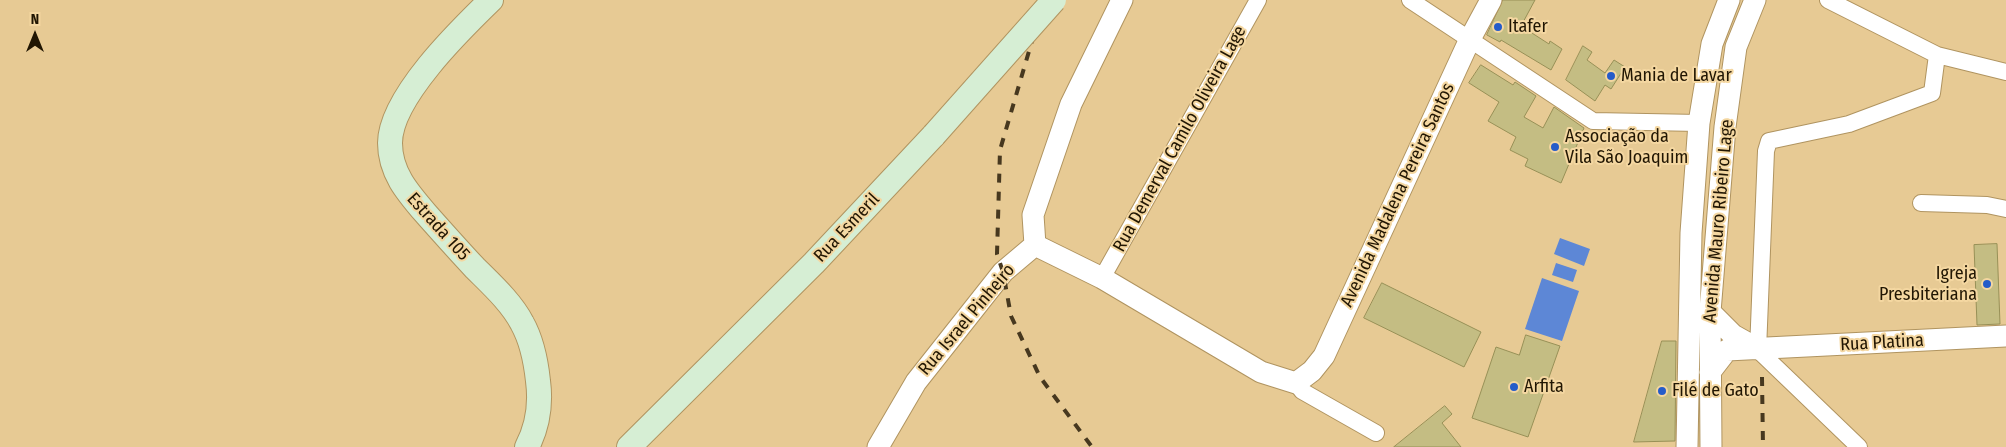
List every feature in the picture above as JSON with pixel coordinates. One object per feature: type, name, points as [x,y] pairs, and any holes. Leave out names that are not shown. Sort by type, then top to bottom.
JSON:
[{"type":"main road","name":"Rua Esmeril","points":[[629,447],[814,264],[934,135],[1054,0]]},
{"type":"main road","name":"Estrada 105","points":[[482,5],[420,76],[396,116],[390,142],[393,167],[404,188],[456,248],[498,291],[522,323],[534,356],[540,393],[534,435],[527,447]]},
{"type":"street","points":[[1122,0],[1071,104],[1033,214],[1035,245],[1102,278],[1261,372],[1296,383],[1302,391],[1376,433]]},
{"type":"street","name":"Rua Demerval Camilo Oliveira Lage","points":[[1102,278],[1258,0]]},
{"type":"street","points":[[1410,0],[1593,121],[1699,123]]},
{"type":"street","name":"Avenida Madalena Pereira Santos","points":[[1296,383],[1312,370],[1324,356],[1470,39],[1491,0]]},
{"type":"street","name":"Avenida Mauro Ribeiro Lage","points":[[1711,447],[1710,312],[1726,127],[1736,47],[1755,0]]},
{"type":"street","points":[[1828,0],[1937,55],[2006,72]]},
{"type":"street","name":"Avenida Mauro Ribeiro Lage","points":[[1687,447],[1691,233],[1699,123],[1712,44],[1727,1]]},
{"type":"street","points":[[1758,350],[1766,151],[1769,141],[1849,124],[1932,93],[1937,55]]},
{"type":"street","points":[[1921,203],[1987,204],[2006,209]]},
{"type":"street","name":"Rua Israel Pinheiro","points":[[878,447],[916,382],[1003,272],[1035,245]]},
{"type":"street","points":[[1710,312],[1733,335],[1758,350],[1859,447]]},
{"type":"street","name":"Rua Platina","points":[[1710,372],[1727,350],[1758,350],[2006,336]]},
{"type":"water","points":[[1560,238],[1590,249],[1584,266],[1554,254]]},
{"type":"water","points":[[1556,263],[1577,270],[1573,282],[1552,275]]},
{"type":"water","points":[[1542,278],[1579,291],[1562,341],[1525,329]]},
{"type":"building","points":[[1503,0],[1535,0],[1521,26],[1549,44],[1550,41],[1562,49],[1551,70],[1501,40],[1500,42],[1487,35]]},
{"type":"building","points":[[1583,46],[1592,52],[1587,60],[1605,73],[1614,60],[1625,67],[1611,89],[1605,85],[1595,101],[1566,80]]},
{"type":"building","points":[[1481,65],[1513,85],[1515,82],[1536,96],[1524,117],[1543,128],[1554,107],[1584,128],[1561,183],[1525,166],[1528,159],[1510,150],[1516,137],[1488,121],[1499,102],[1469,83]]},
{"type":"building","name":"Igreja Presbiteriana","points":[[1997,244],[2000,324],[1977,325],[1974,245]]},
{"type":"building","points":[[1382,283],[1481,332],[1464,367],[1364,318]]},
{"type":"building","name":"Arfita","points":[[1526,335],[1560,346],[1528,437],[1472,418],[1496,347],[1519,355]]},
{"type":"building","name":"Filé de Gato","points":[[1662,341],[1676,341],[1675,441],[1634,442]]},
{"type":"building","points":[[1445,406],[1452,414],[1442,423],[1461,447],[1394,447]]},
{"type":"railway","points":[[1044,0],[1000,150],[997,254],[1003,272],[1011,316],[1040,377],[1092,447]]},
{"type":"railway","points":[[1762,377],[1763,447]]},
{"type":"place","name":"Itafer","points":[[1498,27]]},
{"type":"place","name":"Mania de Lavar","points":[[1611,76]]},
{"type":"place","name":"Associação da Vila São Joaquim","points":[[1555,147]]},
{"type":"place","name":"Igreja Presbiteriana","points":[[1987,284]]},
{"type":"place","name":"Arfita","points":[[1514,387]]},
{"type":"place","name":"Filé de Gato","points":[[1662,391]]}]
